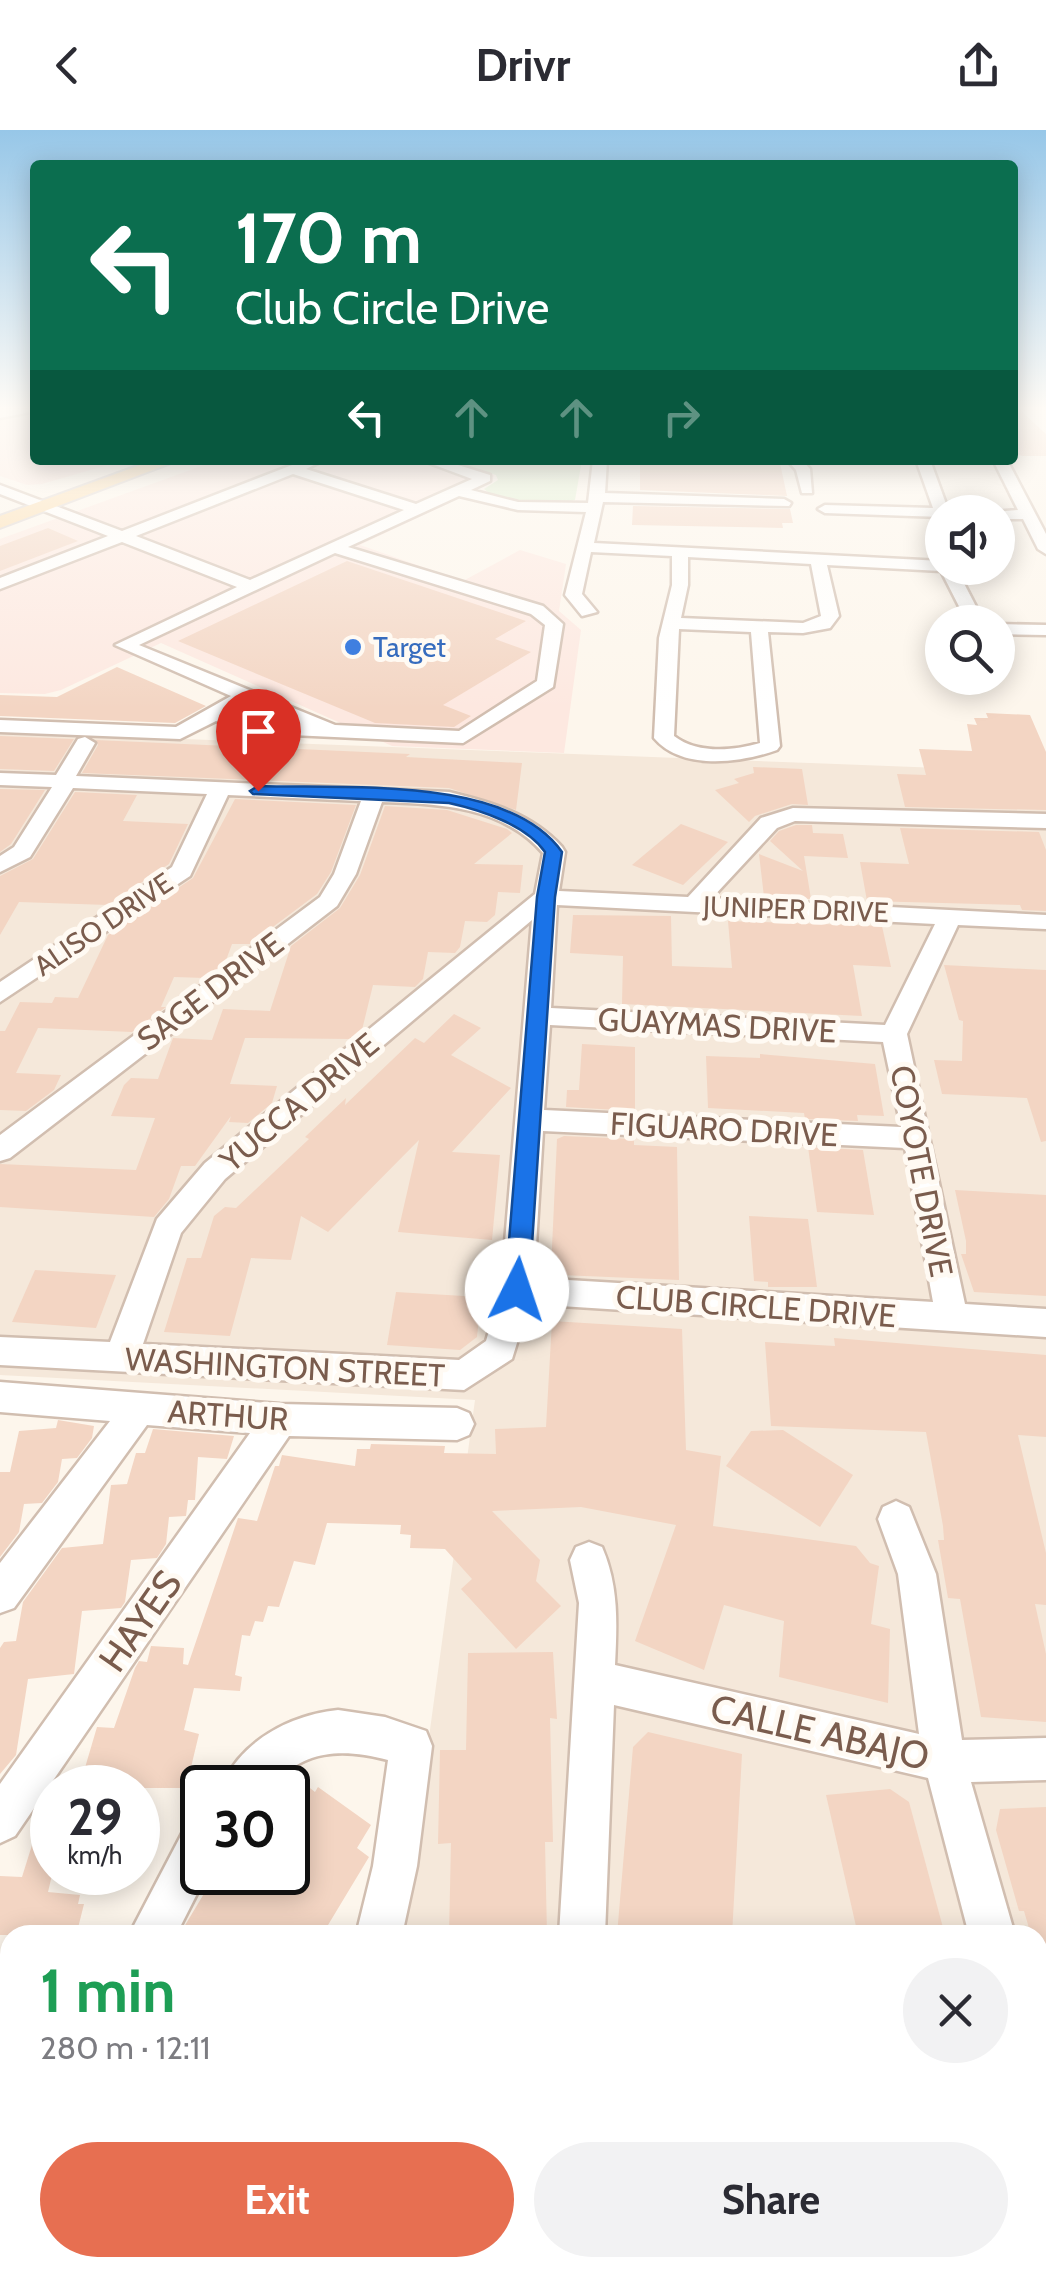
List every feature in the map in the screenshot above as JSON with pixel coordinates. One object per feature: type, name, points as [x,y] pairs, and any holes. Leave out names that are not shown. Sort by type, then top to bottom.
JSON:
[{"type":"main road","points":[[0,522],[35,509]]},
{"type":"street","points":[[52,509],[250,586]]},
{"type":"street","points":[[4,578],[189,509]]},
{"type":"street","points":[[588,612],[573,595],[594,509]]},
{"type":"street","points":[[332,730],[124,645],[419,510]]},
{"type":"street","points":[[825,510],[925,513]]},
{"type":"street","points":[[1036,522],[1045,547]]},
{"type":"street","points":[[585,548],[925,565]]},
{"type":"street","points":[[214,714],[248,727],[463,738],[546,682],[554,624],[538,610],[337,549]]},
{"type":"street","points":[[680,553],[664,738],[681,751],[749,755],[770,746],[759,627]]},
{"type":"street","points":[[672,623],[803,628],[824,624],[830,616],[818,559]]},
{"type":"street","points":[[1015,629],[1046,630]]},
{"type":"street","points":[[0,726],[180,733],[247,694]]},
{"type":"street","points":[[0,865],[22,852],[85,743]]},
{"type":"street","points":[[0,780],[449,798],[479,805],[542,835],[554,852],[546,897],[517,1290]]},
{"type":"street","name":"ALISO DRIVE","points":[[0,994],[182,871],[220,789]]},
{"type":"street","name":"SAGE DRIVE","points":[[0,1150],[329,901],[345,874],[374,795]]},
{"type":"street","points":[[694,904],[769,823],[793,814],[1046,821]]},
{"type":"street","name":"JUNIPER DRIVE","points":[[546,897],[1046,922]]},
{"type":"street","name":"YUCCA DRIVE","points":[[121,1359],[168,1228],[215,1171],[546,897]]},
{"type":"street","name":"COYOTE DRIVE","points":[[951,915],[894,1034],[952,1319]]},
{"type":"street","name":"GUAYMAS DRIVE","points":[[540,1016],[894,1034]]},
{"type":"street","name":"FIGUARO DRIVE","points":[[530,1120],[918,1138]]},
{"type":"street","name":"WASHINGTON STREET","points":[[0,1351],[464,1376],[500,1349],[517,1290]]},
{"type":"street","name":"CLUB CIRCLE DRIVE","points":[[517,1290],[1046,1323]]},
{"type":"street","name":"ARTHUR","points":[[6,1405],[139,1408],[280,1420],[457,1424]]},
{"type":"street","points":[[0,1594],[101,1464],[139,1408]]},
{"type":"street","name":"HAYES","points":[[0,1821],[280,1420]]},
{"type":"street","points":[[896,1520],[917,1574],[944,1761],[989,1925]]},
{"type":"street","points":[[583,1925],[598,1602],[588,1560]]},
{"type":"street","name":"CALLE ABAJO","points":[[596,1681],[944,1761],[1046,1759]]},
{"type":"street","points":[[260,1765],[304,1733],[366,1731],[411,1746],[382,1925]]},
{"type":"street","points":[[157,1925],[180,1881]]},
{"type":"shaded area","points":[[82,509],[436,509],[360,545],[463,581],[520,550],[566,564],[559,611],[581,630],[564,753],[392,746],[161,643],[61,690],[45,694],[0,693],[0,587],[11,582],[0,576],[0,539]]},
{"type":"shaded area","points":[[0,732],[1046,772],[1046,1925],[403,1925],[475,1400],[0,1375]]},
{"type":"building","points":[[633,509],[790,509],[793,523],[782,523],[783,528],[632,525]]},
{"type":"building","points":[[48,528],[78,541],[0,571],[0,546]]},
{"type":"building","name":"Target","points":[[347,561],[526,621],[495,639],[531,652],[443,705],[471,716],[454,727],[375,723],[178,641]]},
{"type":"building","points":[[117,667],[206,706],[175,723],[0,716],[0,695],[57,697]]},
{"type":"building","points":[[986,713],[1030,715],[1046,752],[1046,810],[905,807],[897,774],[926,775],[919,749],[972,751],[967,724],[977,725],[974,718],[988,718]]},
{"type":"building","points":[[0,736],[74,739],[54,771],[0,769]]},
{"type":"building","points":[[96,740],[522,763],[516,810],[449,788],[82,773],[98,745]]},
{"type":"building","points":[[753,767],[802,769],[808,805],[792,804],[755,816],[749,822],[715,790],[739,783],[734,779],[754,773]]},
{"type":"building","points":[[0,789],[45,790],[11,844],[0,852]]},
{"type":"building","points":[[75,792],[137,795],[123,821],[188,824],[169,864],[108,905],[19,902],[0,935],[0,876],[33,859]]},
{"type":"building","points":[[235,799],[356,805],[331,872],[317,894],[250,944],[232,944],[225,963],[205,978],[174,977],[161,1007],[166,1007],[132,1032],[38,1028],[16,1073],[61,1075],[54,1090],[26,1111],[0,1110],[0,1031],[5,1031],[20,1002],[52,1003],[55,997],[78,998],[108,935],[193,878]]},
{"type":"building","points":[[385,806],[447,810],[507,829],[512,833],[474,864],[523,865],[520,893],[498,892],[495,915],[487,922],[465,921],[455,953],[428,952],[423,979],[415,987],[373,985],[362,1030],[351,1039],[245,1038],[230,1084],[277,1086],[272,1103],[248,1123],[229,1122],[231,1116],[195,1166],[181,1166],[169,1199],[154,1217],[0,1207],[0,1164],[136,1170],[155,1118],[111,1116],[124,1085],[131,1078],[158,1079],[173,1038],[212,1040],[223,1009],[270,1011],[291,946],[340,908],[360,875]]},
{"type":"building","points":[[681,824],[728,842],[683,885],[632,865]]},
{"type":"building","points":[[812,825],[813,833],[843,834],[848,858],[804,856],[811,899],[764,897],[759,854],[803,871],[770,841],[779,831]]},
{"type":"building","points":[[900,828],[1039,832],[1046,850],[1046,911],[1022,910],[1020,905],[867,901],[860,862],[909,864]]},
{"type":"building","points":[[573,915],[671,916],[672,966],[732,968],[728,921],[882,926],[891,967],[853,965],[862,1016],[622,1004],[623,956],[570,953]]},
{"type":"building","points":[[944,965],[1046,970],[1046,1141],[1041,1142],[1027,1098],[942,1094],[934,1060],[962,1061],[963,1021],[959,1020]]},
{"type":"building","points":[[454,1014],[481,1028],[451,1055],[511,1088],[452,1152],[500,1155],[492,1240],[398,1232],[419,1140],[328,1232],[301,1216],[291,1260],[251,1258],[230,1336],[164,1332],[187,1258],[201,1258],[214,1216],[225,1207],[236,1208],[346,1098],[345,1105],[415,1038],[424,1043]]},
{"type":"building","points":[[582,1044],[635,1047],[635,1111],[566,1107],[567,1090],[579,1090]]},
{"type":"building","points":[[760,1054],[875,1064],[884,1116],[857,1115],[858,1121],[805,1119],[804,1113],[708,1108],[706,1056],[760,1058]]},
{"type":"building","points":[[557,1139],[634,1139],[634,1145],[677,1147],[679,1280],[561,1275],[551,1269]]},
{"type":"building","points":[[808,1147],[863,1150],[874,1215],[817,1212]]},
{"type":"building","points":[[955,1190],[1046,1195],[1046,1296],[974,1292],[961,1254],[966,1254],[966,1241]]},
{"type":"building","points":[[749,1216],[808,1219],[817,1287],[768,1287],[768,1282],[754,1281]]},
{"type":"building","points":[[35,1270],[116,1275],[96,1328],[12,1322]]},
{"type":"building","points":[[396,1292],[481,1297],[477,1337],[460,1350],[387,1345]]},
{"type":"building","points":[[552,1321],[682,1329],[686,1450],[721,1456],[713,1526],[856,1546],[870,1563],[879,1566],[871,1624],[890,1629],[888,1703],[779,1677],[784,1621],[724,1605],[704,1670],[635,1641],[676,1525],[581,1507],[492,1511],[540,1560],[536,1581],[561,1606],[516,1649],[461,1589],[472,1579],[445,1549],[410,1548],[411,1535],[400,1534],[401,1525],[327,1523],[315,1565],[294,1561],[279,1607],[268,1606],[263,1622],[255,1621],[250,1636],[242,1635],[235,1675],[242,1677],[240,1691],[194,1688],[184,1730],[199,1734],[192,1765],[180,1765],[180,1788],[160,1788],[160,1765],[86,1765],[97,1727],[114,1728],[135,1668],[139,1661],[147,1662],[151,1646],[184,1648],[183,1664],[188,1665],[238,1518],[257,1521],[282,1455],[355,1466],[357,1449],[370,1449],[371,1444],[445,1446],[444,1453],[496,1454],[495,1429],[546,1427]]},
{"type":"building","points":[[834,1338],[1046,1355],[1046,1437],[1018,1435],[1046,1553],[1046,1605],[1035,1604],[1046,1654],[1046,1722],[981,1717],[960,1599],[948,1598],[938,1540],[944,1540],[943,1526],[926,1432],[771,1426],[765,1342],[835,1346]]},
{"type":"building","points":[[58,1420],[94,1426],[92,1438],[77,1458],[62,1459],[58,1482],[42,1503],[24,1504],[19,1532],[0,1557],[0,1472],[10,1472],[19,1431],[56,1428]]},
{"type":"building","points":[[153,1429],[234,1436],[227,1459],[198,1457],[195,1500],[188,1500],[186,1516],[169,1517],[166,1544],[157,1558],[131,1560],[121,1608],[82,1611],[74,1674],[28,1679],[16,1755],[0,1774],[0,1648],[4,1642],[16,1641],[23,1602],[62,1548],[103,1544],[111,1485],[127,1484],[136,1453],[145,1453]]},
{"type":"building","points":[[783,1430],[853,1475],[820,1527],[726,1466],[751,1431]]},
{"type":"building","points":[[553,1652],[557,1719],[550,1718],[553,1842],[545,1842],[547,1925],[449,1925],[451,1843],[438,1844],[440,1750],[466,1750],[468,1653]]},
{"type":"building","points":[[648,1732],[742,1754],[733,1925],[618,1925],[633,1747]]},
{"type":"building","points":[[318,1787],[371,1825],[357,1848],[369,1857],[328,1925],[185,1925],[203,1895],[310,1895],[310,1788],[315,1792]]},
{"type":"building","points":[[890,1789],[909,1802],[942,1925],[856,1925],[826,1795]]},
{"type":"building","points":[[1046,1807],[1046,1925],[1028,1925],[1024,1911],[1019,1911],[996,1830],[1000,1809]]},
{"type":"building","points":[[30,1851],[30,1895],[80,1895],[78,1904],[84,1904],[79,1925],[0,1925],[0,1876],[22,1877]]},
{"type":"place","name":"Target","points":[[353,647]]},
{"type":"route","points":[[258,791],[449,798],[479,805],[542,835],[554,852],[546,897],[517,1290]]}]
